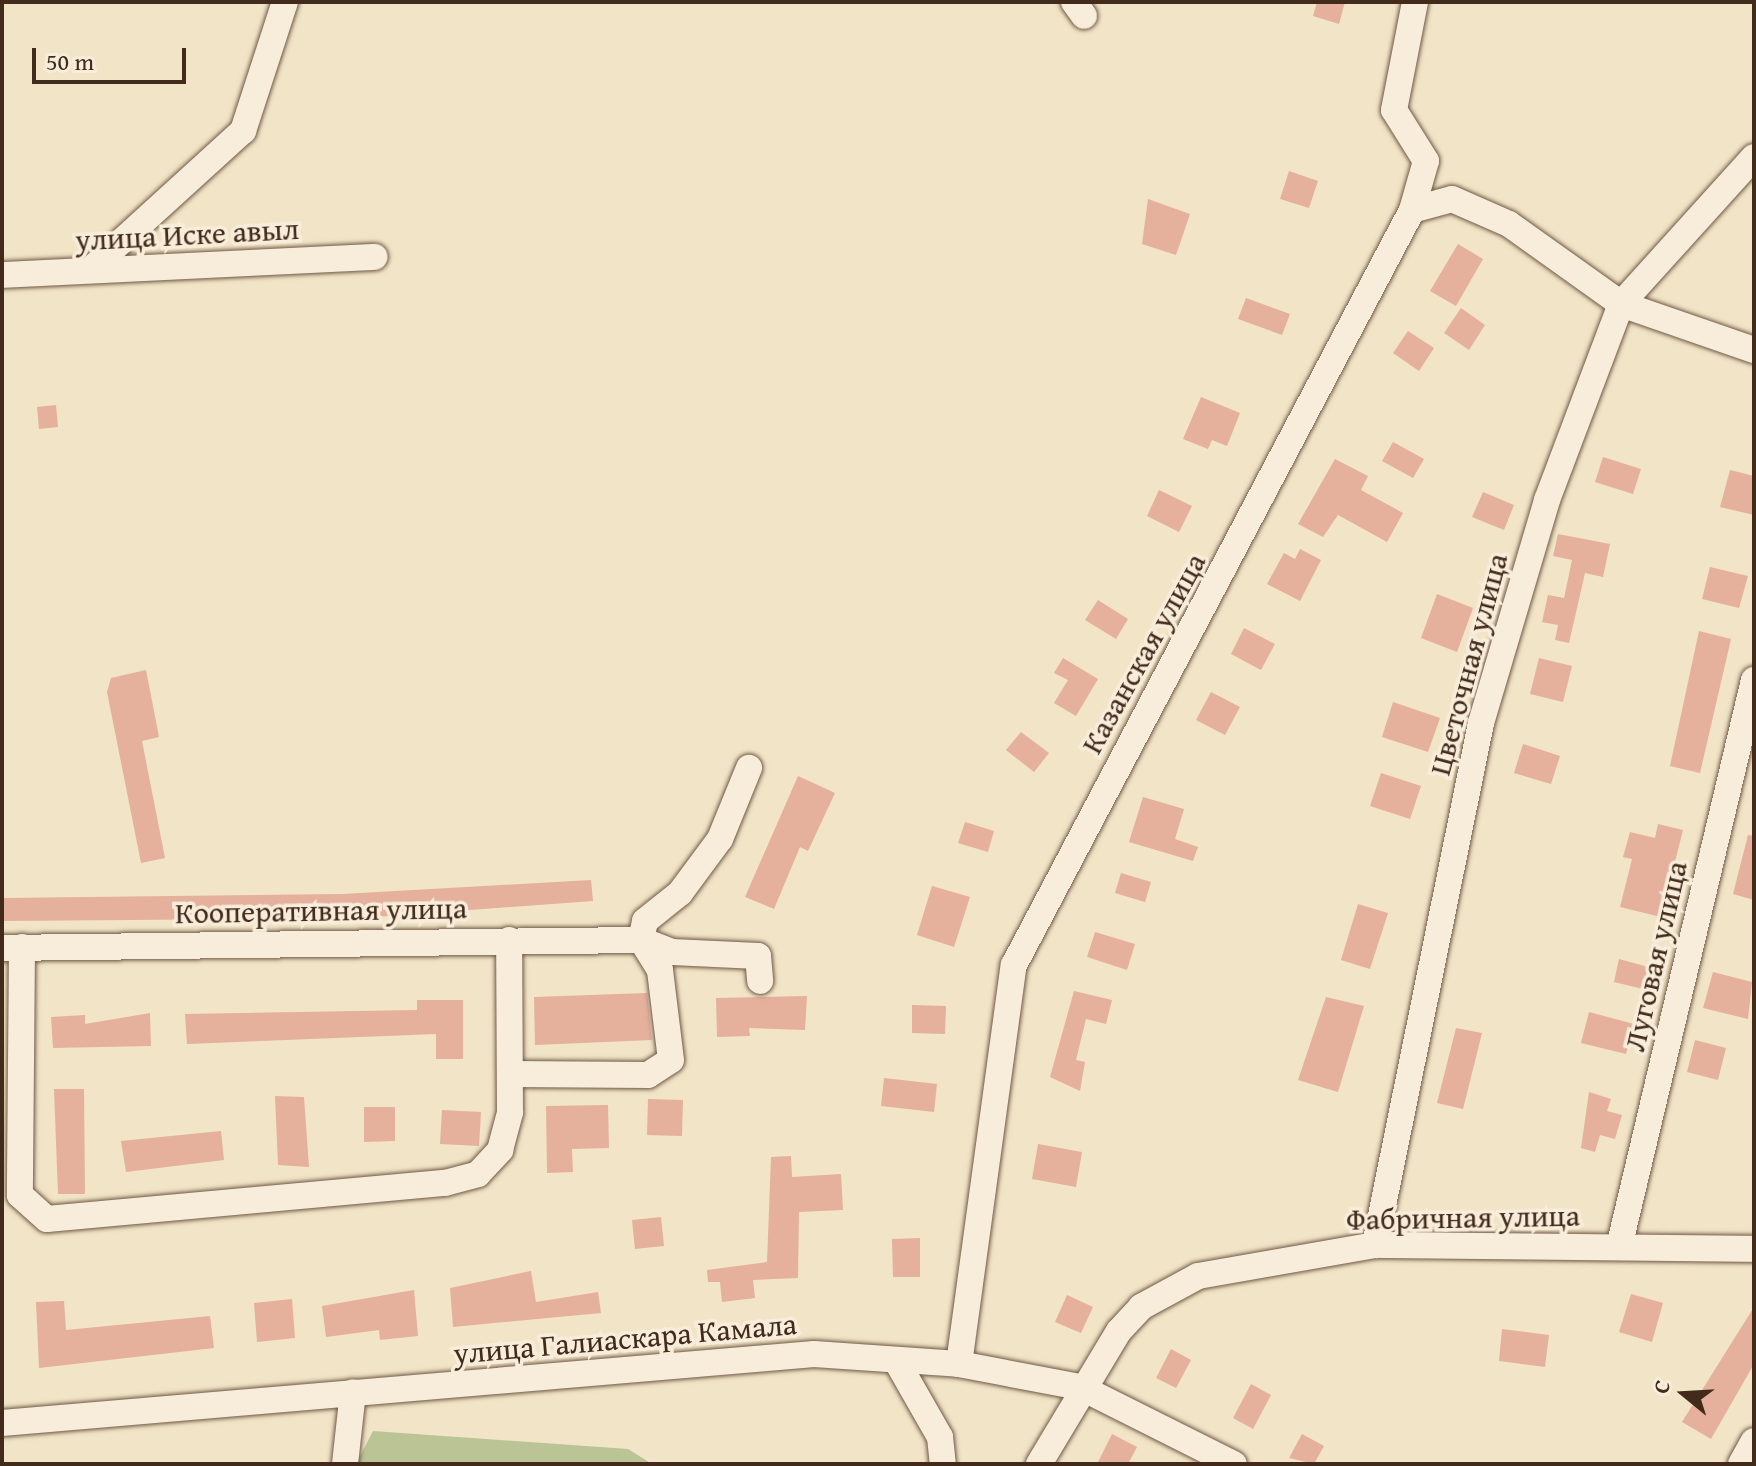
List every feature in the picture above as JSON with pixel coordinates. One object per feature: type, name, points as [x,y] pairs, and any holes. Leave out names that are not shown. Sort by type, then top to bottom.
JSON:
[{"type":"street","points":[[90,270],[243,131],[285,2]]},
{"type":"street","name":"Казанская улица","points":[[959,1364],[981,1250],[1014,965],[1412,210],[1426,161],[1394,110],[1415,2]]},
{"type":"street","name":"Цветочная улица","points":[[1375,1245],[1481,723],[1547,500],[1621,304],[1754,157]]},
{"type":"street","points":[[1412,210],[1452,199],[1509,224],[1621,304],[1754,350]]},
{"type":"street","name":"улица Иске авыл","points":[[2,275],[375,257]]},
{"type":"street","name":"Луговая улица","points":[[1619,1247],[1754,680]]},
{"type":"street","points":[[510,1074],[648,1075],[671,1060],[660,970],[641,940],[645,921],[680,893],[720,839],[749,768]]},
{"type":"street","points":[[12,948],[20,1195],[47,1219],[445,1183],[478,1174],[500,1150],[510,1074],[509,940]]},
{"type":"street","name":"Кооперативная улица","points":[[12,948],[641,940],[672,952],[758,956],[760,981]]},
{"type":"street","name":"Фабричная улица","points":[[1080,1387],[1119,1331],[1169,1289],[1242,1265],[1375,1245],[1754,1249]]},
{"type":"street","name":"улица Галиаскара Камала","points":[[2,1423],[814,1354],[959,1364],[1080,1387],[1234,1464]]},
{"type":"street","points":[[896,1360],[940,1437],[943,1464]]},
{"type":"street","points":[[1039,1464],[1080,1387]]},
{"type":"street","points":[[345,1464],[353,1392]]},
{"type":"street","points":[[1741,1464],[1754,1441]]},
{"type":"green space","points":[[373,1431],[628,1449],[652,1464],[356,1464]]},
{"type":"building","points":[[1317,2],[1345,2],[1339,24],[1313,16]]},
{"type":"building","points":[[1289,171],[1318,181],[1309,208],[1280,199]]},
{"type":"building","points":[[1148,199],[1190,214],[1176,255],[1142,244]]},
{"type":"building","points":[[1458,244],[1483,259],[1456,306],[1430,291]]},
{"type":"building","points":[[1246,298],[1290,314],[1282,335],[1238,319]]},
{"type":"building","points":[[1461,308],[1485,325],[1469,350],[1444,333]]},
{"type":"building","points":[[1408,331],[1434,348],[1419,371],[1393,353]]},
{"type":"building","points":[[1201,397],[1240,413],[1227,446],[1212,440],[1208,449],[1183,439]]},
{"type":"building","points":[[56,405],[58,427],[39,429],[37,407]]},
{"type":"building","points":[[1393,442],[1424,459],[1413,478],[1382,461]]},
{"type":"building","points":[[1603,457],[1641,469],[1633,494],[1595,482]]},
{"type":"building","points":[[1335,459],[1368,476],[1361,490],[1403,513],[1387,542],[1338,515],[1323,537],[1298,524]]},
{"type":"building","points":[[1730,470],[1754,476],[1754,515],[1720,507]]},
{"type":"building","points":[[1159,490],[1192,506],[1179,532],[1147,516]]},
{"type":"building","points":[[1483,492],[1514,505],[1504,530],[1472,517]]},
{"type":"building","points":[[1558,534],[1610,544],[1603,577],[1585,573],[1569,643],[1555,640],[1558,625],[1542,622],[1548,595],[1564,598],[1572,560],[1553,556]]},
{"type":"building","points":[[1300,549],[1321,560],[1300,601],[1267,584],[1284,553],[1295,559]]},
{"type":"building","points":[[1710,567],[1748,576],[1739,608],[1702,599]]},
{"type":"building","points":[[1437,594],[1473,608],[1457,652],[1421,638]]},
{"type":"building","points":[[1098,600],[1128,619],[1116,639],[1085,620]]},
{"type":"building","points":[[1244,628],[1275,644],[1261,670],[1231,654]]},
{"type":"building","points":[[1699,631],[1731,639],[1700,773],[1670,766]]},
{"type":"building","points":[[1063,658],[1098,679],[1076,716],[1054,703],[1068,680],[1054,673]]},
{"type":"building","points":[[1539,658],[1572,666],[1563,702],[1530,694]]},
{"type":"building","points":[[146,670],[159,737],[142,741],[165,858],[141,863],[107,692],[111,678]]},
{"type":"building","points":[[1211,692],[1240,707],[1225,735],[1196,720]]},
{"type":"building","points":[[1393,702],[1440,718],[1428,752],[1382,737]]},
{"type":"building","points":[[1021,732],[1049,753],[1034,772],[1006,750]]},
{"type":"building","points":[[1523,744],[1560,756],[1551,784],[1514,773]]},
{"type":"building","points":[[1381,773],[1421,786],[1410,819],[1370,806]]},
{"type":"building","points":[[798,776],[835,793],[808,851],[800,847],[774,909],[745,897]]},
{"type":"building","points":[[1143,797],[1184,809],[1175,839],[1198,847],[1193,861],[1129,842]]},
{"type":"building","points":[[965,822],[994,831],[988,852],[958,843]]},
{"type":"building","points":[[1658,824],[1683,830],[1661,917],[1620,907],[1632,859],[1623,857],[1630,832],[1655,838]]},
{"type":"building","points":[[1748,835],[1754,836],[1754,900],[1733,894]]},
{"type":"building","points":[[1121,873],[1151,882],[1145,902],[1115,893]]},
{"type":"building","points":[[591,880],[593,901],[361,918],[2,921],[2,898],[343,894]]},
{"type":"building","points":[[932,886],[970,897],[954,947],[917,935]]},
{"type":"building","points":[[1358,904],[1388,913],[1370,969],[1341,960]]},
{"type":"building","points":[[1095,932],[1135,944],[1127,970],[1087,957]]},
{"type":"building","points":[[1619,959],[1648,967],[1643,989],[1614,982]]},
{"type":"building","points":[[1713,972],[1752,982],[1748,1019],[1703,1008]]},
{"type":"building","points":[[1074,991],[1112,1000],[1106,1024],[1086,1019],[1076,1060],[1085,1062],[1080,1091],[1050,1077]]},
{"type":"building","points":[[647,993],[652,1040],[535,1045],[534,997]]},
{"type":"building","points":[[807,996],[805,1030],[749,1028],[750,1036],[717,1037],[716,998]]},
{"type":"building","points":[[1326,997],[1364,1006],[1338,1092],[1298,1080]]},
{"type":"building","points":[[417,1000],[463,1000],[463,1059],[436,1059],[436,1034],[187,1044],[185,1014],[417,1010]]},
{"type":"building","points":[[912,1005],[946,1006],[945,1034],[912,1033]]},
{"type":"building","points":[[1589,1012],[1634,1024],[1626,1054],[1581,1043]]},
{"type":"building","points":[[150,1013],[151,1046],[53,1048],[51,1017],[85,1015],[85,1024]]},
{"type":"building","points":[[1456,1028],[1482,1033],[1463,1109],[1437,1103]]},
{"type":"building","points":[[1695,1040],[1726,1048],[1718,1080],[1687,1072]]},
{"type":"building","points":[[884,1078],[937,1084],[934,1112],[881,1106]]},
{"type":"building","points":[[54,1089],[84,1089],[85,1194],[58,1194]]},
{"type":"building","points":[[1589,1092],[1611,1099],[1607,1111],[1622,1115],[1615,1139],[1600,1135],[1595,1152],[1581,1148]]},
{"type":"building","points":[[275,1096],[304,1097],[309,1167],[278,1165]]},
{"type":"building","points":[[648,1099],[683,1100],[682,1136],[647,1135]]},
{"type":"building","points":[[608,1105],[609,1148],[572,1149],[573,1172],[547,1173],[546,1106]]},
{"type":"building","points":[[364,1107],[395,1107],[395,1141],[364,1142]]},
{"type":"building","points":[[442,1110],[481,1112],[479,1146],[440,1144]]},
{"type":"building","points":[[221,1131],[224,1160],[126,1172],[121,1141]]},
{"type":"building","points":[[1038,1144],[1082,1152],[1076,1187],[1032,1179]]},
{"type":"building","points":[[791,1156],[792,1177],[841,1174],[843,1210],[799,1212],[798,1278],[753,1280],[755,1298],[722,1302],[720,1282],[708,1282],[707,1270],[767,1262],[771,1157]]},
{"type":"building","points":[[661,1217],[664,1246],[635,1249],[632,1220]]},
{"type":"building","points":[[920,1238],[920,1277],[893,1277],[892,1239]]},
{"type":"building","points":[[531,1271],[536,1302],[598,1292],[601,1313],[453,1327],[450,1288]]},
{"type":"building","points":[[414,1290],[418,1336],[380,1340],[379,1330],[326,1337],[322,1306]]},
{"type":"building","points":[[1631,1294],[1663,1303],[1652,1342],[1619,1332]]},
{"type":"building","points":[[1067,1295],[1093,1307],[1081,1333],[1055,1322]]},
{"type":"building","points":[[292,1299],[295,1338],[257,1342],[254,1303]]},
{"type":"building","points":[[64,1301],[66,1330],[210,1316],[214,1348],[39,1368],[36,1302]]},
{"type":"building","points":[[1754,1307],[1754,1364],[1711,1439],[1682,1422]]},
{"type":"building","points":[[1502,1329],[1549,1335],[1545,1367],[1499,1361]]},
{"type":"building","points":[[1171,1349],[1191,1360],[1176,1388],[1156,1378]]},
{"type":"building","points":[[1251,1384],[1271,1395],[1253,1429],[1233,1418]]},
{"type":"building","points":[[1112,1434],[1137,1447],[1128,1464],[1097,1464]]},
{"type":"building","points":[[1302,1434],[1324,1446],[1314,1464],[1289,1458]]}]
